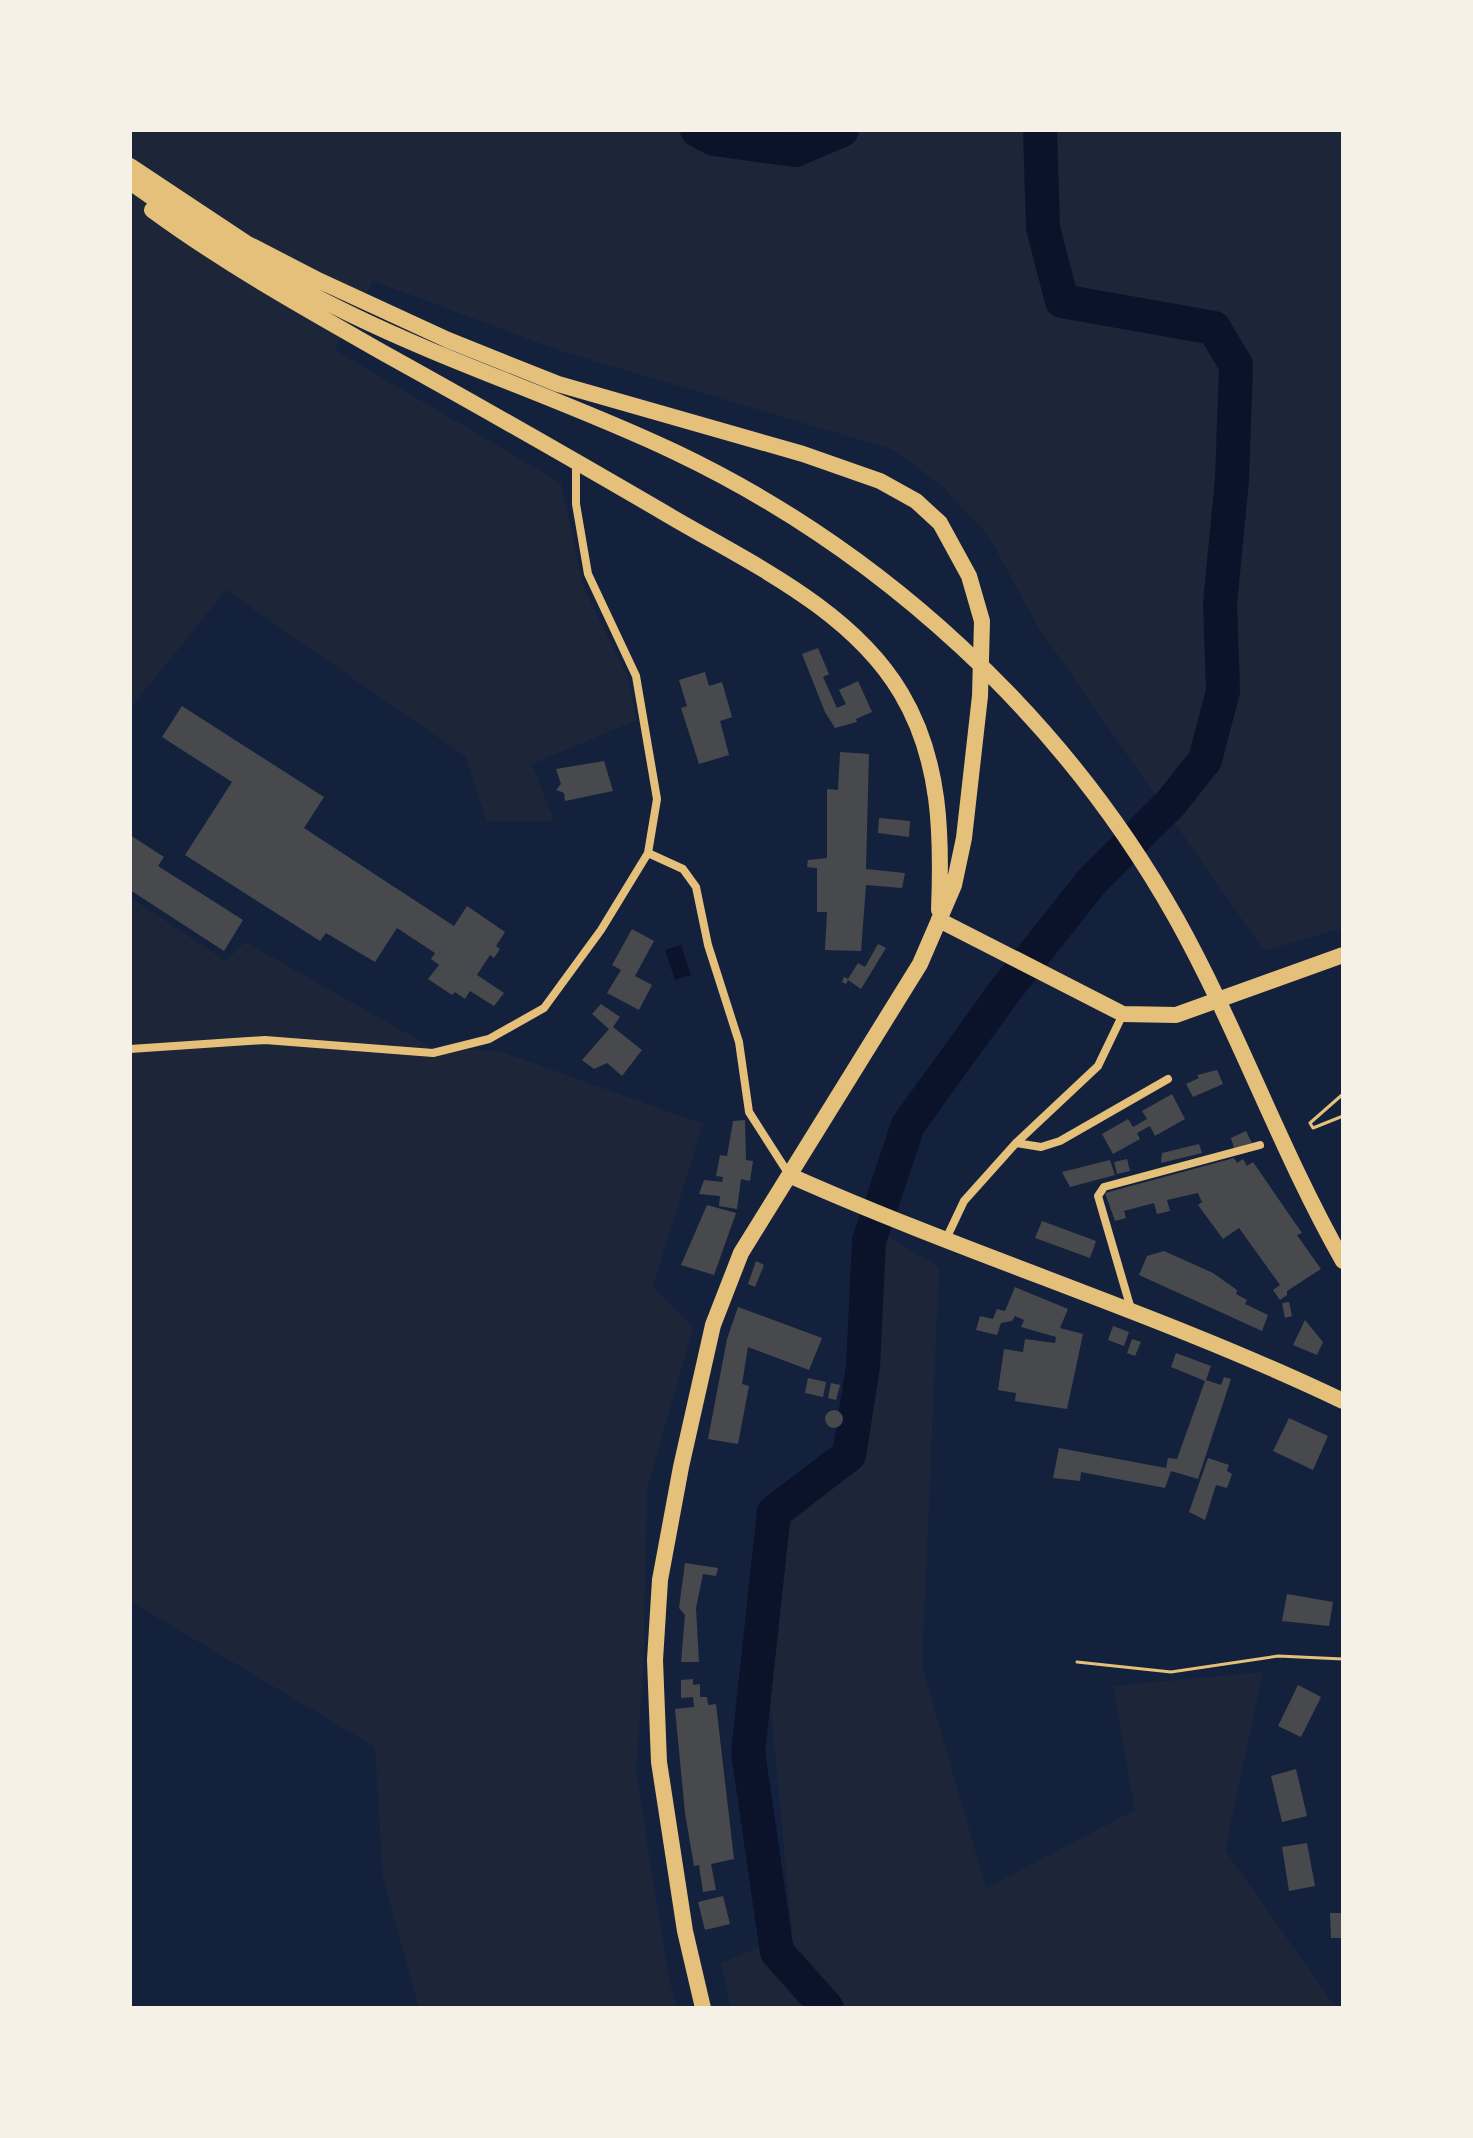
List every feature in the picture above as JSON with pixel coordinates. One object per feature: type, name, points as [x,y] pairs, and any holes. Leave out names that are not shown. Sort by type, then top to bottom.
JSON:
[{"type":"main road","points":[[130,166],[246,243],[448,340],[558,384],[803,454],[880,481],[916,501],[940,523],[969,576],[982,621],[980,696],[964,838],[954,885],[920,964],[741,1253],[713,1325],[660,1580],[655,1660],[659,1762],[680,1901],[703,2008]]},
{"type":"main road","points":[[130,182],[243,256],[350,314],[675,452],[769,502],[825,536],[940,629],[1018,704],[1096,796],[1135,852],[1204,972],[1294,1166],[1343,1261]]},
{"type":"main road","points":[[130,191],[165,220],[269,288],[576,461],[818,603],[858,641],[901,692],[931,760],[941,844],[939,920]]},
{"type":"main road","points":[[939,920],[1123,1014],[1176,1015],[1343,955]]},
{"type":"main road","points":[[791,1176],[909,1227],[1131,1309],[1343,1401]]},
{"type":"street","points":[[130,1049],[265,1040],[433,1053],[489,1039],[544,1008],[601,930],[648,853],[657,799],[650,743],[636,676],[588,574],[576,504],[576,461]]},
{"type":"street","points":[[648,853],[683,869],[696,887],[708,945],[739,1042],[749,1112],[791,1176]]},
{"type":"street","points":[[946,1240],[964,1201],[1016,1143],[1098,1066],[1123,1014]]},
{"type":"street","points":[[1016,1143],[1041,1147],[1060,1141],[1168,1079]]},
{"type":"street","points":[[1131,1309],[1098,1196],[1104,1187],[1260,1145]]},
{"type":"path","points":[[1343,1094],[1310,1123],[1313,1128],[1343,1116]]},
{"type":"path","points":[[1077,1662],[1171,1672],[1278,1656],[1343,1659]]},
{"type":"shaded area","points":[[130,130],[1343,130],[1343,928],[1264,951],[1038,627],[988,535],[943,487],[894,450],[561,351],[373,281],[335,350],[561,483],[584,589],[627,675],[637,720],[532,764],[554,821],[487,822],[466,757],[226,590],[130,709]]},
{"type":"shaded area","points":[[130,897],[226,961],[245,942],[431,1047],[500,1051],[703,1124],[653,1286],[693,1328],[647,1489],[643,1674],[636,1771],[668,1975],[677,2008],[419,2008],[383,1878],[375,1747],[130,1601]]},
{"type":"shaded area","points":[[681,945],[691,975],[675,980],[665,950]]},
{"type":"shaded area","points":[[888,1237],[939,1267],[922,1666],[986,1888],[1135,1810],[1113,1686],[1263,1672],[1225,1850],[1336,2008],[731,2008],[721,1963],[792,1933],[769,1688],[781,1532],[841,1480]]},
{"type":"building","points":[[818,648],[829,674],[823,677],[837,708],[846,704],[839,690],[858,681],[872,712],[856,719],[857,722],[835,728],[825,712],[802,654]]},
{"type":"building","points":[[705,672],[709,686],[722,682],[732,717],[720,721],[729,755],[699,764],[681,708],[687,706],[679,680]]},
{"type":"building","points":[[182,706],[324,797],[304,828],[454,926],[467,906],[505,932],[496,946],[500,949],[494,958],[490,955],[477,975],[504,993],[494,1006],[470,991],[465,999],[455,992],[452,995],[428,979],[439,965],[431,959],[435,953],[397,928],[375,962],[326,933],[320,941],[185,855],[232,782],[162,737]]},
{"type":"building","points":[[840,752],[869,754],[866,869],[905,873],[902,888],[866,885],[861,951],[825,950],[827,912],[817,912],[817,868],[807,867],[808,860],[827,858],[827,789],[838,790]]},
{"type":"building","points":[[604,761],[613,791],[565,801],[564,793],[556,790],[561,784],[556,769]]},
{"type":"building","points":[[879,818],[910,821],[909,837],[878,833]]},
{"type":"building","points":[[130,835],[164,857],[158,866],[243,920],[224,951],[130,890]]},
{"type":"building","points":[[632,929],[654,941],[635,976],[652,985],[639,1010],[607,993],[621,970],[612,965]]},
{"type":"building","points":[[878,944],[886,948],[861,989],[848,980],[846,984],[842,982],[844,977],[848,979],[858,963],[865,967]]},
{"type":"building","points":[[601,1004],[620,1017],[613,1027],[642,1050],[622,1076],[607,1063],[594,1069],[582,1060],[609,1029],[592,1014]]},
{"type":"building","points":[[1217,1070],[1223,1084],[1193,1097],[1186,1084],[1199,1078],[1197,1075]]},
{"type":"building","points":[[1172,1094],[1185,1119],[1155,1136],[1150,1126],[1137,1133],[1140,1139],[1113,1154],[1102,1134],[1128,1119],[1133,1127],[1147,1119],[1142,1111]]},
{"type":"building","points":[[745,1120],[746,1160],[753,1161],[750,1181],[741,1179],[737,1209],[719,1206],[720,1196],[699,1194],[704,1180],[722,1182],[723,1177],[716,1176],[720,1155],[727,1156],[733,1121]]},
{"type":"building","points":[[1246,1131],[1252,1143],[1234,1148],[1231,1138]]},
{"type":"building","points":[[1199,1144],[1202,1153],[1161,1163],[1162,1153]]},
{"type":"building","points":[[1234,1158],[1237,1163],[1243,1159],[1247,1166],[1253,1162],[1302,1233],[1297,1235],[1321,1269],[1287,1291],[1287,1295],[1280,1300],[1273,1290],[1280,1285],[1239,1228],[1223,1239],[1198,1205],[1202,1202],[1198,1193],[1167,1200],[1170,1211],[1157,1214],[1154,1203],[1124,1211],[1126,1218],[1115,1221],[1105,1193]]},
{"type":"building","points":[[1127,1159],[1130,1171],[1117,1174],[1114,1162]]},
{"type":"building","points":[[1110,1160],[1115,1175],[1070,1187],[1062,1172]]},
{"type":"building","points":[[707,1205],[736,1213],[714,1275],[681,1265]]},
{"type":"building","points":[[1042,1221],[1096,1241],[1090,1258],[1035,1238]]},
{"type":"building","points":[[1164,1251],[1213,1273],[1237,1290],[1236,1294],[1247,1300],[1245,1304],[1268,1315],[1262,1331],[1139,1275],[1147,1256]]},
{"type":"building","points":[[756,1261],[764,1265],[755,1287],[748,1284]]},
{"type":"building","points":[[1015,1287],[1068,1309],[1060,1328],[1083,1334],[1067,1409],[1015,1401],[1016,1393],[998,1390],[1004,1349],[1023,1352],[1025,1339],[1055,1343],[1056,1337],[1021,1327],[1024,1320],[1015,1316],[1012,1321],[1001,1323],[997,1335],[976,1330],[980,1316],[993,1319],[997,1309],[1005,1311]]},
{"type":"building","points":[[1289,1302],[1292,1316],[1285,1318],[1282,1303]]},
{"type":"building","points":[[738,1307],[822,1338],[809,1370],[748,1347],[742,1384],[749,1386],[738,1444],[708,1439],[727,1339]]},
{"type":"building","points":[[1305,1320],[1323,1342],[1317,1355],[1293,1345]]},
{"type":"building","points":[[1113,1326],[1129,1332],[1124,1346],[1108,1340]]},
{"type":"building","points":[[1132,1339],[1141,1342],[1135,1356],[1127,1353]]},
{"type":"building","points":[[1176,1353],[1211,1366],[1206,1380],[1221,1385],[1224,1377],[1231,1379],[1198,1479],[1171,1471],[1165,1488],[1081,1472],[1080,1481],[1053,1478],[1059,1448],[1166,1468],[1168,1458],[1177,1459],[1205,1381],[1171,1367]]},
{"type":"building","points":[[808,1378],[826,1382],[823,1397],[805,1393]]},
{"type":"building","points":[[831,1383],[840,1385],[836,1400],[828,1398]]},
{"type":"building","points":[[834,1410],[843,1419],[834,1428],[825,1419]]},
{"type":"building","points":[[1289,1418],[1328,1436],[1313,1470],[1273,1451]]},
{"type":"building","points":[[1208,1458],[1229,1465],[1227,1471],[1232,1474],[1227,1488],[1216,1485],[1205,1520],[1189,1512]]},
{"type":"building","points":[[685,1563],[718,1568],[716,1576],[703,1574],[696,1608],[699,1662],[681,1662],[685,1615],[679,1608]]},
{"type":"building","points":[[1287,1594],[1333,1602],[1329,1626],[1282,1621]]},
{"type":"building","points":[[693,1679],[693,1685],[700,1684],[700,1697],[707,1697],[708,1705],[716,1704],[734,1859],[711,1864],[716,1890],[703,1892],[699,1865],[694,1866],[685,1813],[675,1709],[694,1707],[693,1697],[681,1698],[681,1680]]},
{"type":"building","points":[[1298,1685],[1321,1697],[1301,1737],[1278,1726]]},
{"type":"building","points":[[1296,1769],[1307,1816],[1282,1822],[1271,1776]]},
{"type":"building","points":[[1307,1843],[1315,1886],[1289,1891],[1282,1847]]},
{"type":"building","points":[[723,1896],[730,1924],[705,1930],[698,1902]]},
{"type":"building","points":[[1330,1913],[1343,1913],[1343,1938],[1331,1938]]},
{"type":"waterway","points":[[697,130],[714,139],[795,150],[842,130]]},
{"type":"waterway","points":[[827,2008],[777,1952],[748,1752],[774,1512],[849,1455],[863,1367],[869,1241],[908,1125],[1004,992],[1092,881],[1170,804],[1205,760],[1223,691],[1220,603],[1232,480],[1236,365],[1214,328],[1062,301],[1043,228],[1040,130]]}]
